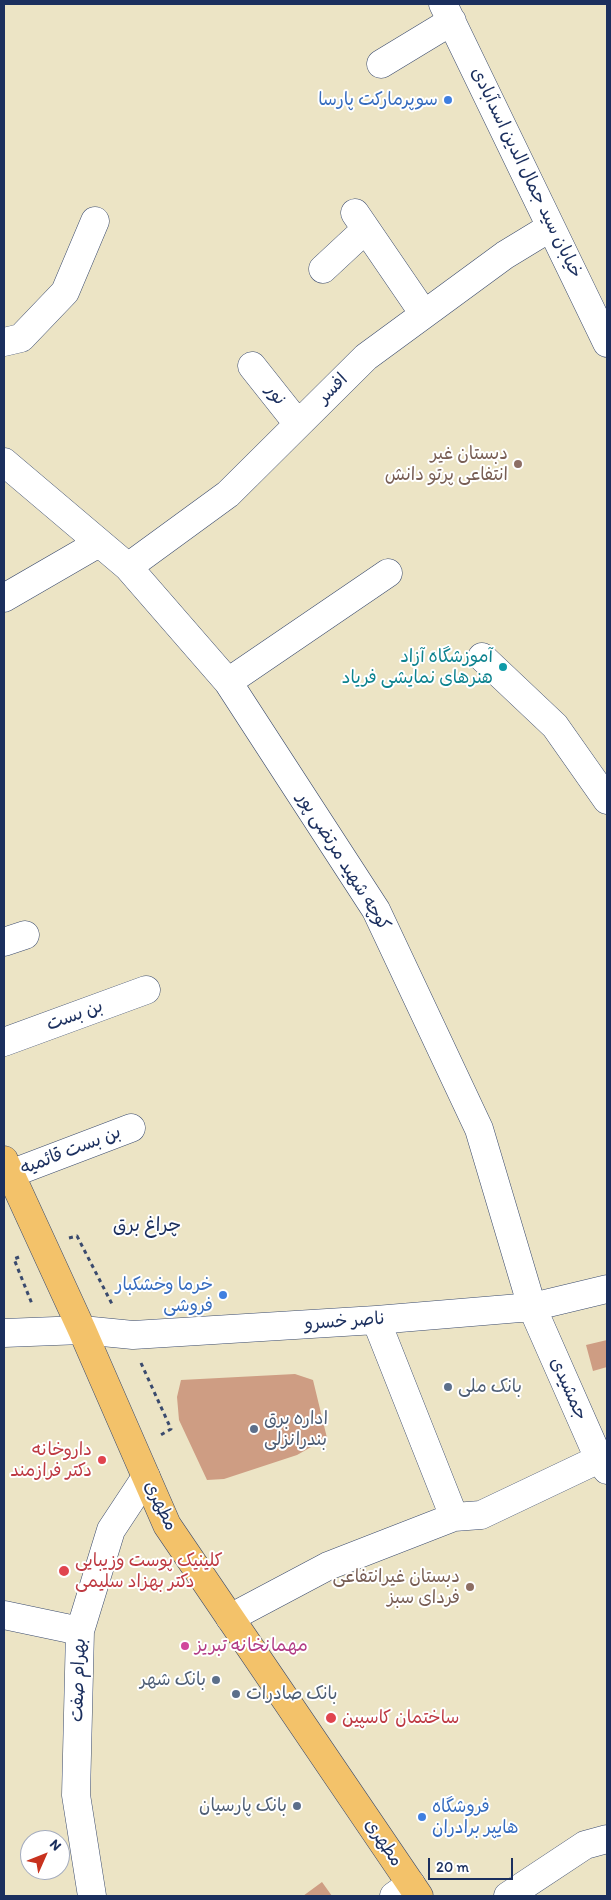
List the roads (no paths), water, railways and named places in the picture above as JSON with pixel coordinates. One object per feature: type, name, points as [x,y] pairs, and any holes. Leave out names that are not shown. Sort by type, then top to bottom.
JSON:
[{"type":"main road","name":"مطهری","points":[[7,1167],[82,1330],[167,1525],[230,1618],[408,1892]]},
{"type":"street","points":[[381,64],[448,12]]},
{"type":"street","name":"خیابان سید جمال الدین اسدآبادی","points":[[448,12],[607,343]]},
{"type":"street","points":[[4,342],[21,338],[65,292],[95,221]]},
{"type":"street","points":[[323,269],[360,221],[424,314]]},
{"type":"street","name":"افسر","points":[[128,567],[228,494],[366,357],[505,255],[551,227]]},
{"type":"street","name":"نور","points":[[252,366],[298,424]]},
{"type":"street","name":"کوچه شهید مرتضی پور","points":[[4,462],[128,567],[228,682],[376,910],[479,1129],[532,1307]]},
{"type":"street","points":[[4,598],[99,543]]},
{"type":"street","points":[[228,682],[388,574]]},
{"type":"street","points":[[482,656],[555,726],[607,800]]},
{"type":"street","name":"بن بست","points":[[4,1042],[146,990]]},
{"type":"street","name":"بن بست قائمیه","points":[[7,1167],[131,1128]]},
{"type":"street","name":"ناصر خسرو","points":[[4,1332],[82,1330],[133,1335],[376,1320],[532,1307],[607,1289]]},
{"type":"street","name":"جمشیدی","points":[[532,1307],[603,1465]]},
{"type":"street","points":[[376,1320],[454,1517]]},
{"type":"street","points":[[230,1618],[328,1566],[454,1517],[481,1515],[603,1465]]},
{"type":"street","name":"بهرام صفت","points":[[92,1896],[76,1795],[80,1631],[111,1530],[146,1477]]},
{"type":"street","points":[[4,1615],[80,1631]]},
{"type":"street","points":[[508,1896],[585,1845],[607,1839]]},
{"type":"place","name":"سوپرمارکت پارسا","points":[[448,100]]},
{"type":"place","name":"دبستان غیر انتفاعی پرتو دانش","points":[[518,464]]},
{"type":"place","name":"آموزشگاه آزاد هنرهای نمایشی فریاد","points":[[503,667]]},
{"type":"place","name":"خرما وخشکبار فروشی","points":[[223,1295]]},
{"type":"place","name":"بانک ملی","points":[[448,1387]]},
{"type":"place","name":"اداره برق بندرانزلی","points":[[254,1429]]},
{"type":"place","name":"داروخانه دکتر فرازمند","points":[[102,1460]]},
{"type":"place","name":"کلینیک پوست وزیبایی دکتر بهزاد سلیمی","points":[[64,1571]]},
{"type":"place","name":"دبستان غیرانتفاعی فردای سبز","points":[[470,1587]]},
{"type":"place","name":"مهمانخانه تبریز","points":[[185,1646]]},
{"type":"place","name":"بانک شهر","points":[[216,1680]]},
{"type":"place","name":"بانک صادرات","points":[[236,1694]]},
{"type":"place","name":"ساختمان کاسپین","points":[[331,1718]]},
{"type":"place","name":"بانک پارسیان","points":[[297,1806]]},
{"type":"place","name":"فروشگاه هایپر برادران","points":[[422,1817]]},
{"type":"district","name":"چراغ برق","points":[[147,1226]]}]
